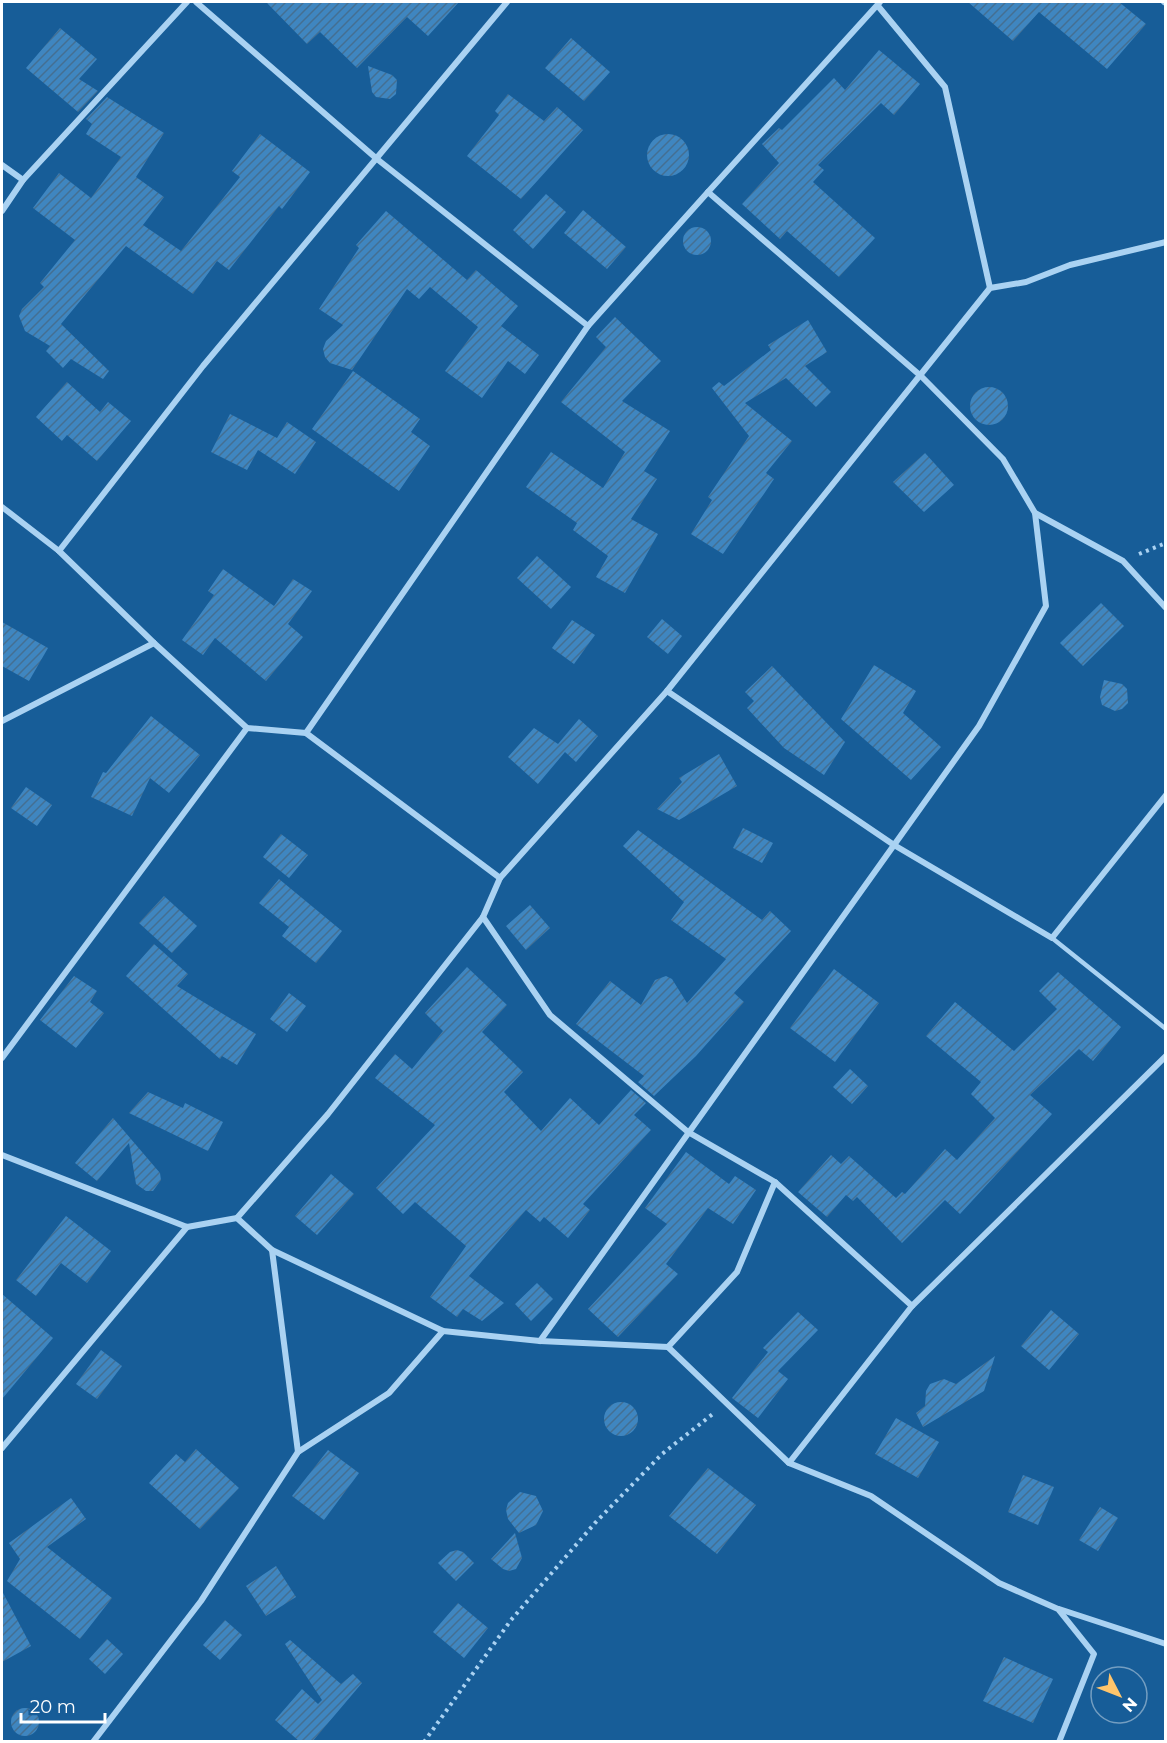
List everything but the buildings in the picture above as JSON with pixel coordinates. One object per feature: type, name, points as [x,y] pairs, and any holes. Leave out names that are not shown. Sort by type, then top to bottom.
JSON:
[{"type":"street","points":[[2,210],[23,180],[187,2]]},
{"type":"street","points":[[196,2],[377,159],[588,326]]},
{"type":"street","points":[[59,551],[202,366],[507,2]]},
{"type":"street","points":[[306,733],[588,326],[879,4],[945,87],[990,288]]},
{"type":"street","points":[[2,165],[23,180]]},
{"type":"street","points":[[540,1341],[979,726],[1046,606],[1035,513],[1003,459],[921,377],[708,192]]},
{"type":"street","points":[[2,1155],[187,1227],[237,1218],[328,1114],[483,917],[500,878],[667,691],[921,377],[990,288],[1026,282],[1070,265],[1166,242]]},
{"type":"street","points":[[2,507],[59,551],[154,643],[247,728],[306,733],[500,878]]},
{"type":"street","points":[[1035,513],[1123,561],[1166,608]]},
{"type":"street","points":[[2,721],[154,643]]},
{"type":"street","points":[[667,691],[894,845],[1052,938],[1166,795]]},
{"type":"street","points":[[2,1058],[247,728]]},
{"type":"street","points":[[483,917],[550,1015],[688,1132],[775,1182],[912,1306]]},
{"type":"street","points":[[789,1463],[912,1306],[1166,1056]]},
{"type":"street","points":[[668,1347],[737,1272],[775,1182]]},
{"type":"street","points":[[237,1218],[272,1250],[443,1331],[540,1341],[668,1347],[789,1463],[871,1496],[999,1583],[1058,1609],[1166,1644]]},
{"type":"street","points":[[2,1448],[187,1227]]},
{"type":"street","points":[[272,1250],[298,1452]]},
{"type":"street","points":[[93,1742],[201,1601],[298,1452],[389,1393],[443,1331]]},
{"type":"street","points":[[1058,1609],[1094,1654],[1059,1742]]},
{"type":"lane","points":[[1052,938],[1166,1029]]},
{"type":"path","points":[[1123,561],[1166,543]]},
{"type":"path","points":[[424,1742],[511,1620],[595,1523],[662,1454],[726,1403]]}]
